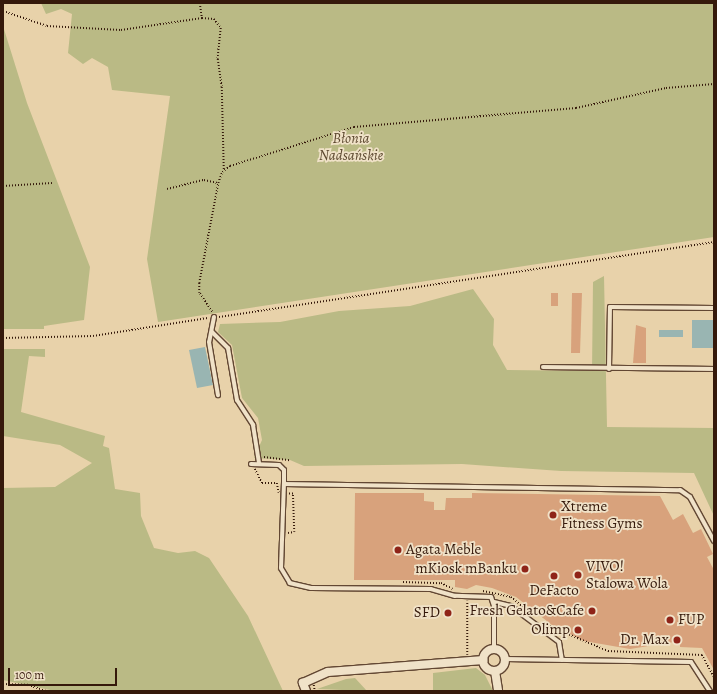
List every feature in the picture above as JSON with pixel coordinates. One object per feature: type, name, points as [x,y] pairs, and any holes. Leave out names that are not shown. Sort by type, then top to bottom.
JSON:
[{"type":"street","points":[[494,649],[502,652],[505,660],[502,667],[495,670],[486,667],[484,660],[486,653],[494,649]]},
{"type":"street","points":[[304,687],[328,672],[484,660]]},
{"type":"street","points":[[495,670],[498,691]]},
{"type":"lane","points":[[608,369],[610,307],[714,308]]},
{"type":"lane","points":[[214,317],[209,342],[218,395]]},
{"type":"lane","points":[[212,332],[228,348],[237,400],[253,425],[259,464]]},
{"type":"lane","points":[[543,367],[714,370]]},
{"type":"lane","points":[[253,464],[281,466],[284,484],[282,493],[281,568],[293,585],[311,588],[431,589],[467,596],[490,597],[494,602],[511,606],[559,642],[562,660]]},
{"type":"lane","points":[[284,484],[680,490],[690,497],[714,541]]},
{"type":"lane","points":[[494,602],[494,649]]},
{"type":"lane","points":[[505,660],[691,662],[710,691]]},
{"type":"path","points":[[200,3],[202,18]]},
{"type":"path","points":[[3,11],[47,26],[121,30],[202,18],[214,19],[221,28],[218,59],[222,86],[224,170],[218,182],[198,288],[214,317]]},
{"type":"path","points":[[224,170],[354,128],[576,108],[666,88],[714,84]]},
{"type":"path","points":[[167,189],[204,180],[218,182]]},
{"type":"path","points":[[3,186],[52,183]]},
{"type":"path","points":[[3,338],[70,338],[714,242]]},
{"type":"path","points":[[258,457],[290,460]]},
{"type":"path","points":[[253,464],[262,483],[277,483],[277,493],[293,494],[294,532],[287,533],[287,540]]},
{"type":"path","points":[[401,582],[441,583],[457,590]]},
{"type":"path","points":[[480,596],[484,590],[511,597],[535,617]]},
{"type":"path","points":[[467,596],[467,662]]},
{"type":"path","points":[[541,622],[575,640],[608,651],[702,655],[714,677]]},
{"type":"path","points":[[3,684],[28,685],[46,691]]},
{"type":"green space","name":"Błonia Nadsańskie","points":[[41,3],[714,3],[714,237],[158,322],[147,259],[170,96],[112,90],[108,67],[92,58],[83,64],[68,53],[72,14],[61,9],[46,14]]},
{"type":"green space","points":[[3,26],[27,103],[90,267],[84,320],[44,326],[44,329],[3,329]]},
{"type":"green space","points":[[604,276],[607,427],[714,428],[714,516],[694,473],[561,471],[462,464],[304,466],[290,460],[254,458],[262,440],[258,418],[242,398],[232,345],[218,332],[220,324],[280,322],[339,311],[410,306],[473,289],[494,319],[493,345],[507,370],[592,371],[593,282]]},
{"type":"green space","points":[[3,349],[45,349],[45,357],[29,356],[21,412],[105,436],[103,446],[109,448],[115,489],[140,493],[141,516],[154,548],[178,553],[195,551],[209,558],[248,616],[283,691],[55,691],[3,680],[3,488],[55,487],[92,463],[60,445],[3,436]]},
{"type":"green space","points":[[476,668],[485,675],[493,691],[433,691],[433,673]]},
{"type":"green space","points":[[355,678],[367,691],[317,689],[346,679]]},
{"type":"water","points":[[692,320],[714,320],[714,348],[692,348]]},
{"type":"water","points":[[659,330],[683,330],[683,337],[659,337]]},
{"type":"water","points":[[205,347],[213,385],[197,388],[189,350]]},
{"type":"building","points":[[551,293],[558,293],[558,306],[551,306]]},
{"type":"building","points":[[572,293],[582,293],[580,353],[571,353]]},
{"type":"building","points":[[636,325],[646,328],[646,363],[633,363]]},
{"type":"building","name":"VIVO! Stalowa Wola","points":[[355,493],[424,493],[424,501],[434,502],[434,510],[445,510],[446,498],[472,498],[472,493],[660,496],[673,520],[683,514],[693,533],[701,529],[713,554],[707,557],[714,570],[714,670],[702,648],[680,647],[680,641],[630,649],[584,641],[552,625],[516,597],[492,588],[476,585],[467,589],[455,587],[455,580],[354,580]]},
{"type":"place","name":"Xtreme Fitness Gyms","points":[[553,515]]},
{"type":"place","name":"Agata Meble","points":[[398,550]]},
{"type":"place","name":"mKiosk mBanku","points":[[525,569]]},
{"type":"place","name":"VIVO! Stalowa Wola","points":[[578,575]]},
{"type":"place","name":"DeFacto","points":[[554,576]]},
{"type":"place","name":"Fresh Gelato&Cafe","points":[[592,611]]},
{"type":"place","name":"SFD","points":[[448,613]]},
{"type":"place","name":"FUP","points":[[670,620]]},
{"type":"place","name":"Olimp","points":[[578,630]]},
{"type":"place","name":"Dr. Max","points":[[677,640]]}]
